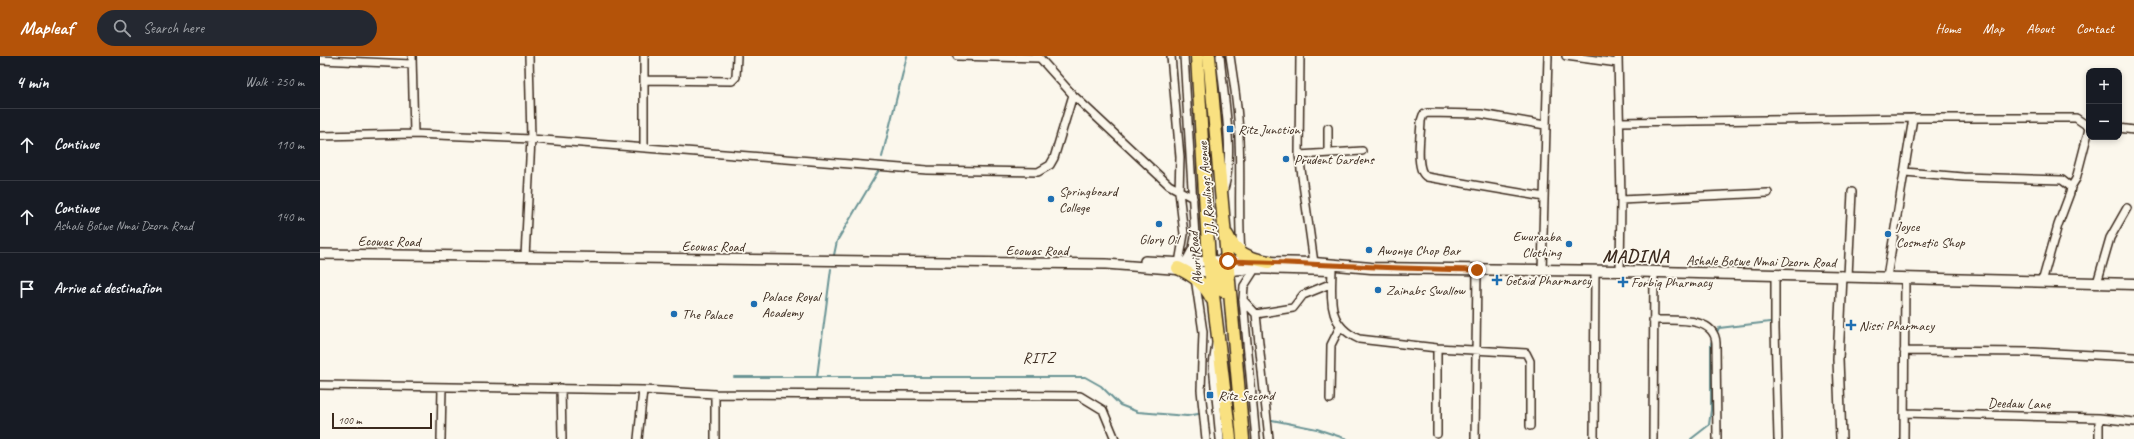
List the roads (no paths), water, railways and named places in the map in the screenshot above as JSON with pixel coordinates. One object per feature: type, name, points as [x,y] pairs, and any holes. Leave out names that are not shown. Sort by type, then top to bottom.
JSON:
[{"type":"highway","name":"Aburi Road","points":[[1196,56],[1207,223],[1219,266],[1214,303],[1218,338]]},
{"type":"highway","name":"J.J. Rawlings Avenue","points":[[1208,56],[1225,230],[1219,266],[1233,324],[1243,439]]},
{"type":"highway","points":[[1225,230],[1230,242],[1241,253],[1254,259],[1269,262]]},
{"type":"highway","points":[[1178,264],[1205,287],[1214,303]]},
{"type":"highway","points":[[1218,338],[1230,439]]},
{"type":"main road","points":[[1219,266],[1269,262],[1314,263],[1334,267]]},
{"type":"main road","points":[[1219,266],[1253,268],[1334,267]]},
{"type":"main road","name":"Ashale Botwe Nmai Dzorn Road","points":[[1334,267],[1620,271],[2134,284]]},
{"type":"street","points":[[412,56],[414,134]]},
{"type":"street","points":[[525,257],[531,139],[529,56]]},
{"type":"street","points":[[644,56],[644,148]]},
{"type":"street","points":[[644,80],[732,81],[736,78],[737,56]]},
{"type":"street","points":[[957,56],[1038,57],[1073,95],[1169,185],[1179,192],[1193,198]]},
{"type":"street","points":[[1171,56],[1180,158],[1179,192],[1184,234],[1178,264]]},
{"type":"street","points":[[1178,264],[1193,248],[1195,237],[1184,56]]},
{"type":"street","points":[[1220,56],[1227,139],[1228,171],[1222,194]]},
{"type":"street","points":[[1230,56],[1238,111],[1240,138],[1238,202],[1241,253]]},
{"type":"street","points":[[1300,56],[1299,155],[1314,263]]},
{"type":"street","points":[[1542,271],[1548,56]]},
{"type":"street","points":[[1566,56],[1618,60],[1621,200],[1620,271]]},
{"type":"street","points":[[320,60],[412,64]]},
{"type":"street","points":[[320,136],[414,134],[531,139],[927,170],[1038,172],[1050,165],[1054,158],[1073,95]]},
{"type":"street","points":[[1544,197],[1427,177],[1421,171],[1419,164],[1421,121],[1423,116],[1427,113],[1481,114],[1545,125]]},
{"type":"street","points":[[1619,122],[1913,118],[2076,118],[2086,125]]},
{"type":"street","points":[[1888,277],[1913,118]]},
{"type":"street","points":[[1328,128],[1328,153]]},
{"type":"street","points":[[2122,128],[2134,130]]},
{"type":"street","points":[[2042,282],[2071,187],[2076,179],[2086,139]]},
{"type":"street","points":[[1299,155],[1362,151]]},
{"type":"street","points":[[1905,172],[1963,177],[2062,180],[2071,187]]},
{"type":"street","points":[[1841,439],[1838,359],[1852,192]]},
{"type":"street","points":[[1621,200],[1768,193]]},
{"type":"street","points":[[2097,283],[2110,238],[2127,208]]},
{"type":"street","name":"Ecowas Road","points":[[320,254],[1178,264],[1219,266]]},
{"type":"street","points":[[1334,267],[1330,284],[1331,301],[1340,327],[1347,334],[1359,339],[1437,348],[1526,353],[1530,361],[1530,426]]},
{"type":"street","points":[[1253,268],[1253,272],[1244,286],[1243,300],[1256,439]]},
{"type":"street","points":[[1475,439],[1477,270]]},
{"type":"street","points":[[1594,439],[1595,271]]},
{"type":"street","points":[[1653,439],[1654,273]]},
{"type":"street","points":[[1775,275],[1778,439]]},
{"type":"street","points":[[1195,277],[1203,332],[1201,390],[1206,439]]},
{"type":"street","points":[[1904,439],[1905,278]]},
{"type":"street","points":[[1256,314],[1293,308],[1304,295],[1330,284]]},
{"type":"street","points":[[1243,300],[1256,314],[1269,439]]},
{"type":"street","points":[[1653,320],[1698,322],[1713,330],[1716,338],[1717,439]]},
{"type":"street","points":[[1330,399],[1331,345],[1340,327]]},
{"type":"street","points":[[1218,338],[1212,365],[1220,439]]},
{"type":"street","points":[[1437,348],[1437,434]]},
{"type":"street","points":[[1904,351],[2034,352],[2134,357]]},
{"type":"street","points":[[320,385],[561,388],[715,394],[1080,396],[1103,410],[1115,439]]},
{"type":"street","points":[[441,439],[442,387]]},
{"type":"street","points":[[561,388],[562,439]]},
{"type":"street","points":[[638,439],[643,390]]},
{"type":"street","points":[[715,394],[715,439]]},
{"type":"street","name":"Deedaw Lane","points":[[1904,413],[2099,418],[2134,422]]},
{"type":"street","points":[[2099,418],[2099,439]]},
{"type":"waterway","points":[[882,157],[907,56]]},
{"type":"waterway","points":[[834,255],[837,241],[879,170]]},
{"type":"waterway","points":[[817,377],[831,269]]},
{"type":"waterway","points":[[1716,334],[1719,328],[1770,322]]},
{"type":"waterway","points":[[1691,439],[1709,425],[1711,410],[1712,340]]},
{"type":"waterway","points":[[734,377],[1085,377],[1101,386],[1120,405],[1138,412],[1187,416],[1198,414]]},
{"type":"waterway","points":[[1272,420],[1317,429],[1347,439]]},
{"type":"place","name":"Ritz Junction","points":[[1230,129]]},
{"type":"place","name":"Prudent Gardens","points":[[1286,159]]},
{"type":"place","name":"Springboard College","points":[[1051,199]]},
{"type":"place","name":"Glory Oil","points":[[1159,224]]},
{"type":"place","name":"Joyce Cosmetic Shop","points":[[1888,234]]},
{"type":"place","name":"Ewuraaba Clothing","points":[[1569,244]]},
{"type":"place","name":"Awonye Chop Bar","points":[[1369,250]]},
{"type":"place","name":"Getaid Pharmarcy","points":[[1497,280]]},
{"type":"place","name":"Forbiq Pharmacy","points":[[1623,282]]},
{"type":"place","name":"Zainabs Swallow","points":[[1378,290]]},
{"type":"place","name":"Palace Royal Academy","points":[[754,304]]},
{"type":"place","name":"The Palace","points":[[674,314]]},
{"type":"place","name":"Nissi Pharmacy","points":[[1851,325]]},
{"type":"place","name":"Ritz Second","points":[[1210,395]]},
{"type":"district","name":"MADINA","points":[[1636,256]]},
{"type":"district","name":"RITZ","points":[[1039,358]]}]
